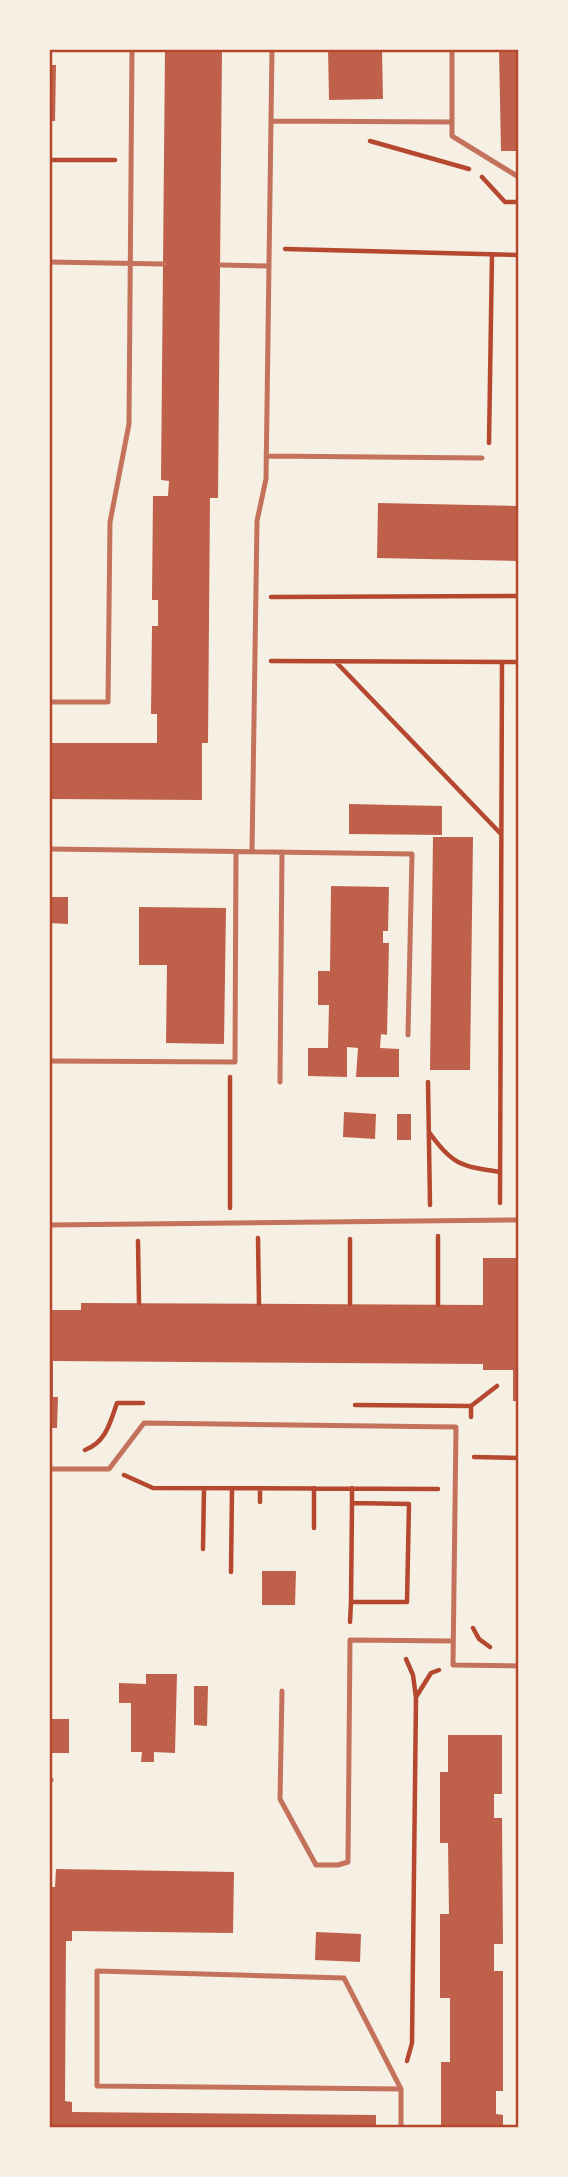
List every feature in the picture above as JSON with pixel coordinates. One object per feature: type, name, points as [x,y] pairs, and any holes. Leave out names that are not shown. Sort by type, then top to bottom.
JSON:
[{"type":"lane","points":[[49,702],[108,702],[110,522],[130,424],[132,49]]},
{"type":"lane","points":[[252,852],[257,521],[266,479],[272,49]]},
{"type":"lane","points":[[452,49],[452,136],[517,176]]},
{"type":"lane","points":[[271,121],[452,122]]},
{"type":"lane","points":[[49,262],[164,264]]},
{"type":"lane","points":[[221,265],[269,266]]},
{"type":"lane","points":[[266,456],[482,458]]},
{"type":"lane","points":[[49,849],[412,854],[408,1035]]},
{"type":"lane","points":[[49,1061],[235,1062],[236,852]]},
{"type":"lane","points":[[280,1082],[282,852]]},
{"type":"lane","points":[[49,1225],[519,1220]]},
{"type":"lane","points":[[49,1469],[109,1469],[144,1423],[456,1427],[453,1665],[519,1666]]},
{"type":"lane","points":[[282,1691],[279,1799],[316,1865],[338,1866],[348,1862],[350,1640],[453,1641]]},
{"type":"lane","points":[[401,2089],[97,2086],[97,1971],[344,1978],[401,2089],[401,2128]]},
{"type":"path","points":[[369,141],[477,171],[505,202],[518,202]]},
{"type":"path","points":[[49,160],[131,160]]},
{"type":"path","points":[[270,249],[519,255]]},
{"type":"path","points":[[489,446],[492,255]]},
{"type":"path","points":[[256,597],[519,596]]},
{"type":"path","points":[[255,661],[519,662]]},
{"type":"path","points":[[335,662],[501,834]]},
{"type":"path","points":[[500,1221],[502,662]]},
{"type":"path","points":[[230,1062],[230,1223]]},
{"type":"path","points":[[428,1082],[430,1221]]},
{"type":"path","points":[[429,1132],[444,1154],[464,1167],[500,1172]]},
{"type":"path","points":[[350,1234],[350,1304]]},
{"type":"path","points":[[438,1234],[438,1305]]},
{"type":"path","points":[[258,1236],[259,1304]]},
{"type":"path","points":[[138,1237],[139,1303]]},
{"type":"path","points":[[349,1405],[471,1406],[497,1386]]},
{"type":"path","points":[[82,1450],[102,1439],[117,1403],[144,1403]]},
{"type":"path","points":[[471,1406],[471,1419]]},
{"type":"path","points":[[471,1444],[471,1468]]},
{"type":"path","points":[[471,1457],[518,1458]]},
{"type":"path","points":[[109,1469],[153,1488],[455,1489]]},
{"type":"path","points":[[203,1549],[204,1488]]},
{"type":"path","points":[[231,1572],[232,1488]]},
{"type":"path","points":[[260,1488],[260,1503]]},
{"type":"path","points":[[314,1488],[314,1528]]},
{"type":"path","points":[[352,1488],[351,1602],[407,1602],[409,1504],[352,1503]]},
{"type":"path","points":[[470,1619],[479,1639],[501,1652]]},
{"type":"path","points":[[399,1641],[413,1675],[416,1698],[412,2043]]},
{"type":"path","points":[[416,1698],[431,1673],[453,1665]]},
{"type":"building","points":[[165,49],[222,49],[218,498],[210,498],[208,743],[202,743],[202,800],[49,799],[49,743],[157,743],[157,714],[151,714],[152,626],[158,626],[158,600],[152,600],[153,496],[168,496],[169,481],[161,480]]},
{"type":"building","points":[[328,49],[382,49],[383,99],[329,100]]},
{"type":"building","points":[[499,49],[519,49],[519,151],[501,151]]},
{"type":"building","points":[[49,65],[56,65],[55,121],[49,121]]},
{"type":"building","points":[[378,503],[519,506],[519,561],[377,558]]},
{"type":"building","points":[[349,804],[442,806],[442,835],[349,834]]},
{"type":"building","points":[[433,837],[473,837],[470,1070],[430,1070]]},
{"type":"building","points":[[331,886],[389,887],[388,931],[383,931],[383,943],[389,943],[387,1035],[381,1034],[380,1048],[399,1049],[399,1077],[356,1077],[358,1048],[347,1047],[347,1077],[308,1076],[308,1048],[328,1048],[329,1005],[318,1005],[318,971],[330,971]]},
{"type":"building","points":[[49,897],[68,897],[68,924],[49,923]]},
{"type":"building","points":[[139,907],[226,908],[224,1044],[166,1043],[167,965],[139,965]]},
{"type":"building","points":[[344,1112],[376,1114],[375,1139],[343,1137]]},
{"type":"building","points":[[397,1114],[411,1114],[411,1140],[397,1140]]},
{"type":"building","points":[[483,1258],[519,1258],[519,1401],[513,1401],[513,1370],[483,1370],[483,1364],[53,1361],[53,1397],[58,1397],[57,1428],[49,1428],[50,1310],[81,1310],[81,1303],[483,1305]]},
{"type":"building","points":[[262,1571],[296,1571],[295,1605],[262,1605]]},
{"type":"building","points":[[146,1674],[177,1674],[175,1753],[154,1752],[154,1762],[141,1762],[142,1752],[131,1752],[131,1703],[119,1703],[119,1683],[146,1684]]},
{"type":"building","points":[[194,1686],[208,1686],[207,1726],[194,1725]]},
{"type":"building","points":[[49,1719],[69,1719],[69,1753],[49,1753]]},
{"type":"building","points":[[448,1735],[502,1735],[502,1794],[494,1794],[494,1818],[502,1818],[503,1944],[494,1944],[494,1971],[503,1971],[503,2091],[496,2091],[496,2114],[503,2115],[503,2128],[441,2128],[441,2062],[450,2062],[450,1998],[440,1998],[440,1914],[449,1914],[448,1843],[440,1843],[440,1772],[448,1772]]},
{"type":"building","points":[[56,1869],[234,1872],[233,1933],[72,1931],[72,1941],[66,1941],[65,2101],[72,2102],[72,2112],[376,2115],[376,2128],[49,2128],[49,1887],[55,1887]]},
{"type":"building","points":[[316,1932],[361,1934],[360,1962],[315,1960]]}]
